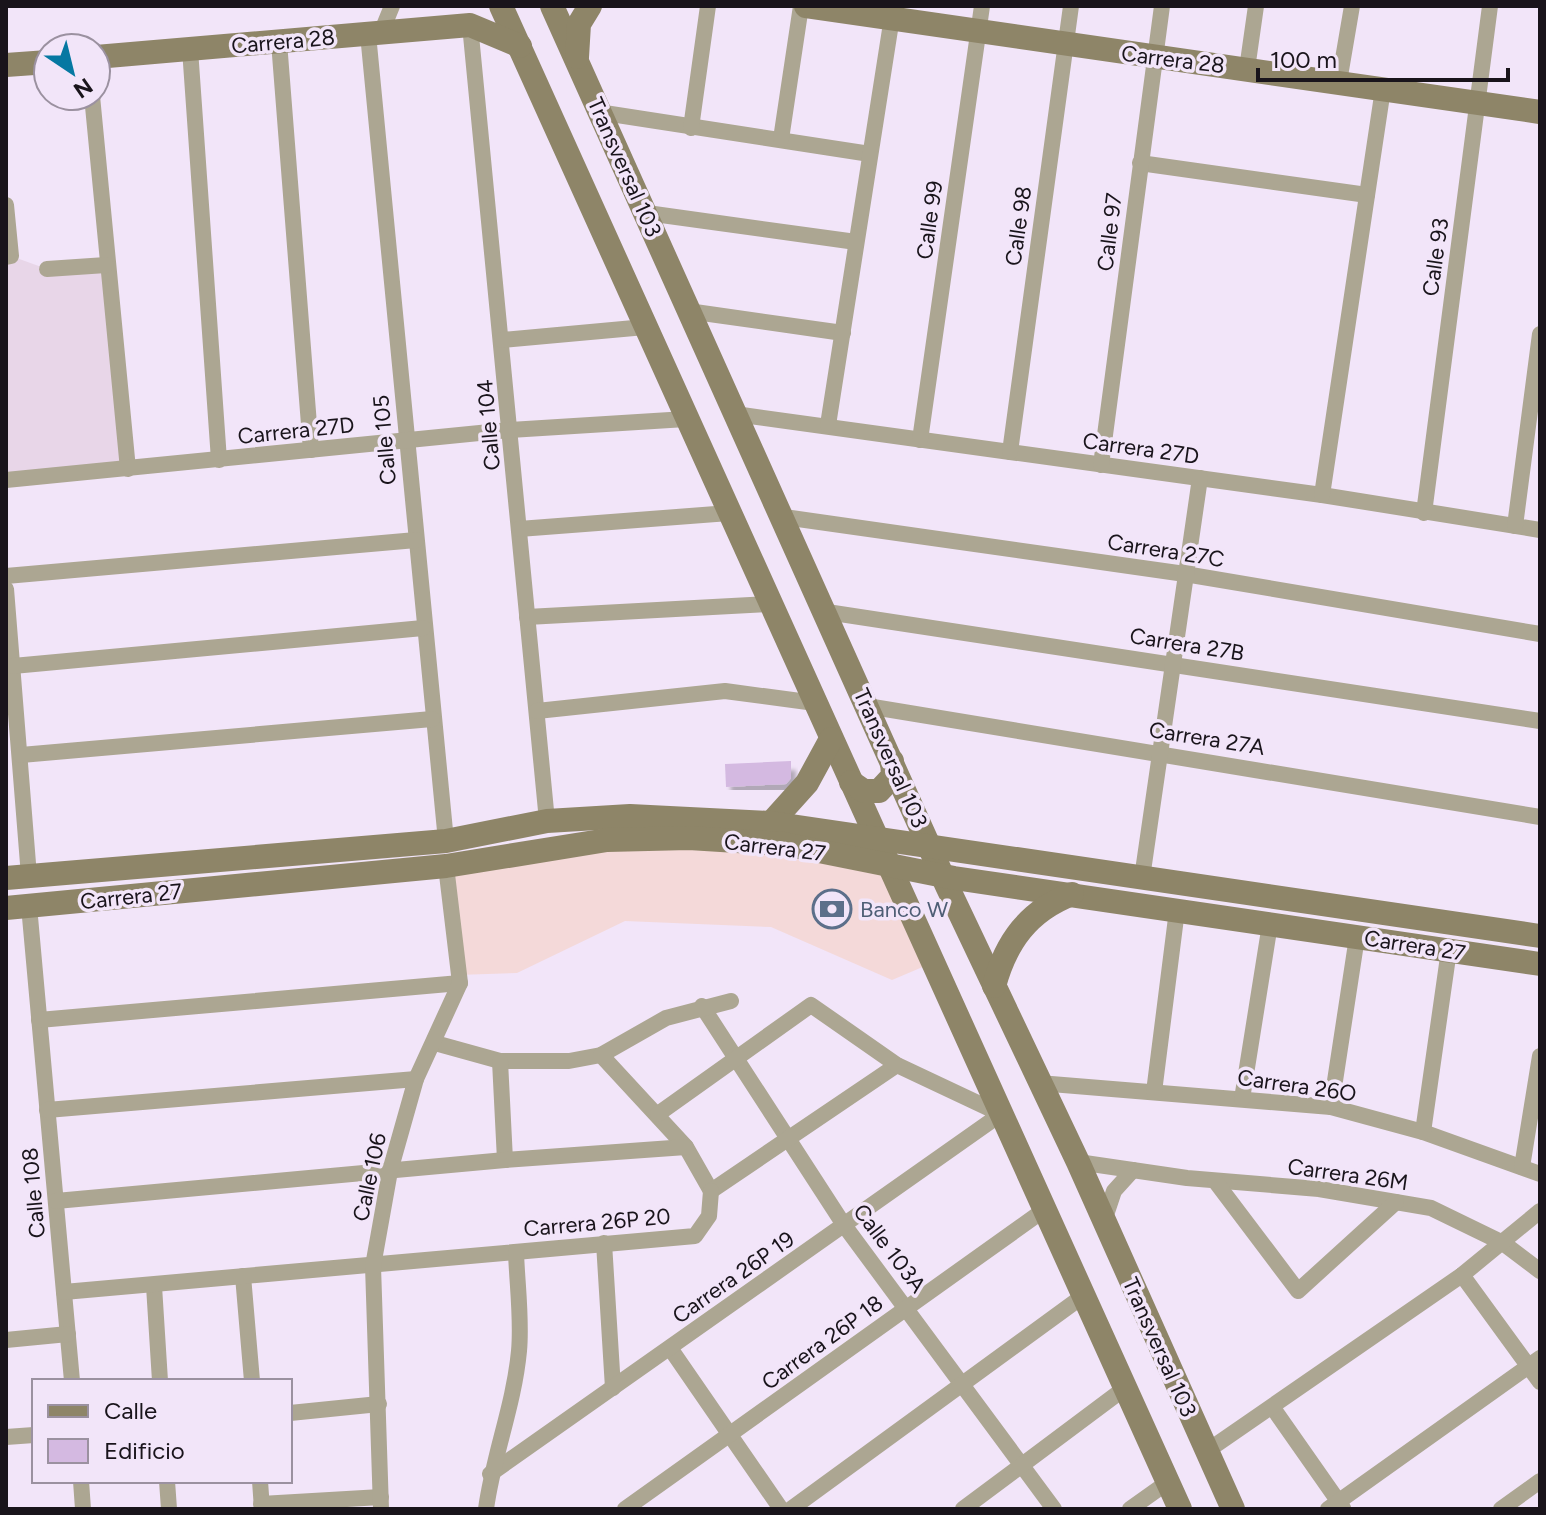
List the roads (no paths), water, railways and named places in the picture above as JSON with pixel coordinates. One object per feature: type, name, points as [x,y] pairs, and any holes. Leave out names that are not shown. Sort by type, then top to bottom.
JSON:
[{"type":"street","points":[[375,33],[392,6]]},
{"type":"street","name":"Transversal 103","points":[[501,6],[1180,1509]]},
{"type":"street","name":"Transversal 103","points":[[552,6],[930,847],[1078,1162],[1233,1509]]},
{"type":"street","points":[[579,63],[576,37],[590,6]]},
{"type":"street","points":[[691,128],[708,6]]},
{"type":"street","points":[[781,139],[804,6]]},
{"type":"street","name":"Carrera 28","points":[[804,6],[892,17],[980,17],[1065,45],[1540,112]]},
{"type":"street","name":"Calle 98","points":[[1010,452],[1071,6]]},
{"type":"street","name":"Calle 97","points":[[1101,465],[1162,6]]},
{"type":"street","points":[[1247,69],[1256,6]]},
{"type":"street","points":[[1339,82],[1352,6]]},
{"type":"street","name":"Calle 93","points":[[1424,513],[1490,6]]},
{"type":"street","name":"Carrera 28","points":[[112,56],[375,33],[474,16],[520,46]]},
{"type":"street","name":"Calle 104","points":[[474,16],[547,821]]},
{"type":"street","points":[[828,425],[892,17]]},
{"type":"street","name":"Calle 99","points":[[920,440],[980,17]]},
{"type":"street","name":"Calle 105","points":[[375,33],[406,441],[446,841]]},
{"type":"street","points":[[279,42],[311,450]]},
{"type":"street","points":[[190,49],[219,460]]},
{"type":"street","points":[[6,65],[32,63]]},
{"type":"street","points":[[1322,495],[1383,89]]},
{"type":"street","points":[[93,112],[128,469]]},
{"type":"street","points":[[598,112],[870,154]]},
{"type":"street","points":[[1140,163],[1367,195]]},
{"type":"street","points":[[6,205],[9,256]]},
{"type":"street","points":[[647,213],[856,242]]},
{"type":"street","points":[[47,269],[106,265]]},
{"type":"street","points":[[688,311],[843,333]]},
{"type":"street","points":[[502,340],[645,327]]},
{"type":"street","points":[[1515,526],[1540,334]]},
{"type":"street","name":"Carrera 27D","points":[[735,414],[1322,495],[1540,530]]},
{"type":"street","name":"Carrera 27D","points":[[6,480],[510,430],[686,419]]},
{"type":"street","points":[[1142,878],[1200,478]]},
{"type":"street","points":[[519,529],[729,513]]},
{"type":"street","name":"Carrera 27C","points":[[784,517],[1185,574],[1540,634]]},
{"type":"street","points":[[6,576],[416,540]]},
{"type":"street","points":[[6,589],[21,755],[18,877]]},
{"type":"street","points":[[527,617],[770,604]]},
{"type":"street","name":"Carrera 27B","points":[[827,612],[1540,721]]},
{"type":"street","points":[[13,666],[423,628]]},
{"type":"street","points":[[537,711],[725,691],[815,703]]},
{"type":"street","name":"Carrera 27A","points":[[867,706],[1540,817]]},
{"type":"street","points":[[21,755],[432,719]]},
{"type":"street","points":[[771,823],[807,783],[831,739]]},
{"type":"street","points":[[851,782],[864,791],[879,791],[893,776],[892,761]]},
{"type":"street","name":"Carrera 27","points":[[18,877],[446,841],[547,821],[630,816],[771,823],[1540,936]]},
{"type":"street","name":"Carrera 27","points":[[17,907],[446,866],[607,840],[689,838],[784,844],[943,875],[1540,964]]},
{"type":"street","name":"Calle 106","points":[[381,1503],[373,1266],[390,1171],[416,1079],[460,983],[446,866]]},
{"type":"street","points":[[994,986],[1001,960],[1014,936],[1033,916],[1072,894]]},
{"type":"street","name":"Calle 108","points":[[17,907],[39,1020],[72,1379]]},
{"type":"street","points":[[1154,1092],[1177,910]]},
{"type":"street","points":[[1242,1099],[1270,924]]},
{"type":"street","points":[[1331,1107],[1357,937]]},
{"type":"street","points":[[1423,1132],[1449,950]]},
{"type":"street","points":[[39,1020],[460,983]]},
{"type":"street","points":[[435,1043],[500,1061],[569,1061],[601,1055],[656,1023],[702,1006],[731,1001]]},
{"type":"street","name":"Calle 103A","points":[[702,1006],[734,1060],[844,1225],[1054,1509]]},
{"type":"street","points":[[658,1114],[803,1008],[817,1007],[897,1065],[1001,1114]]},
{"type":"street","points":[[601,1055],[686,1147],[711,1191],[897,1065]]},
{"type":"street","points":[[1522,1167],[1540,1056]]},
{"type":"street","points":[[500,1061],[505,1160]]},
{"type":"street","points":[[47,1110],[416,1079]]},
{"type":"street","name":"Carrera 26O","points":[[1039,1083],[1331,1107],[1423,1132],[1540,1174]]},
{"type":"street","name":"Carrera 26P 19","points":[[490,1474],[1001,1114]]},
{"type":"street","points":[[56,1201],[505,1160],[686,1147]]},
{"type":"street","name":"Carrera 26M","points":[[1078,1162],[1215,1181],[1319,1189],[1431,1208],[1507,1240],[1540,1271]]},
{"type":"street","points":[[1104,1221],[1114,1191],[1133,1170]]},
{"type":"street","points":[[1215,1181],[1298,1291],[1396,1202]]},
{"type":"street","name":"Carrera 26P 20","points":[[64,1292],[695,1236],[709,1216],[711,1191]]},
{"type":"street","name":"Carrera 26P 18","points":[[625,1509],[1044,1210]]},
{"type":"street","points":[[1207,1451],[1462,1275],[1540,1211]]},
{"type":"street","points":[[604,1243],[613,1388]]},
{"type":"street","points":[[486,1509],[490,1474],[507,1415],[519,1350],[516,1252]]},
{"type":"street","points":[[1462,1275],[1534,1362],[1540,1382]]},
{"type":"street","points":[[243,1276],[252,1379]]},
{"type":"street","points":[[154,1286],[160,1379]]},
{"type":"street","points":[[791,1509],[1083,1296]]},
{"type":"street","points":[[6,1340],[68,1334]]},
{"type":"street","points":[[670,1348],[781,1509]]},
{"type":"street","points":[[1273,1408],[1337,1507],[1534,1362]]},
{"type":"street","points":[[963,1509],[1125,1388]]},
{"type":"street","points":[[292,1413],[379,1404]]},
{"type":"street","points":[[6,1437],[32,1435]]},
{"type":"street","points":[[1501,1509],[1540,1481]]},
{"type":"street","points":[[1130,1509],[1168,1482]]},
{"type":"street","points":[[81,1483],[83,1509]]},
{"type":"street","points":[[167,1483],[169,1509]]},
{"type":"street","points":[[260,1483],[261,1506],[381,1503]]},
{"type":"place","name":"Banco W","points":[[832,909]]}]
